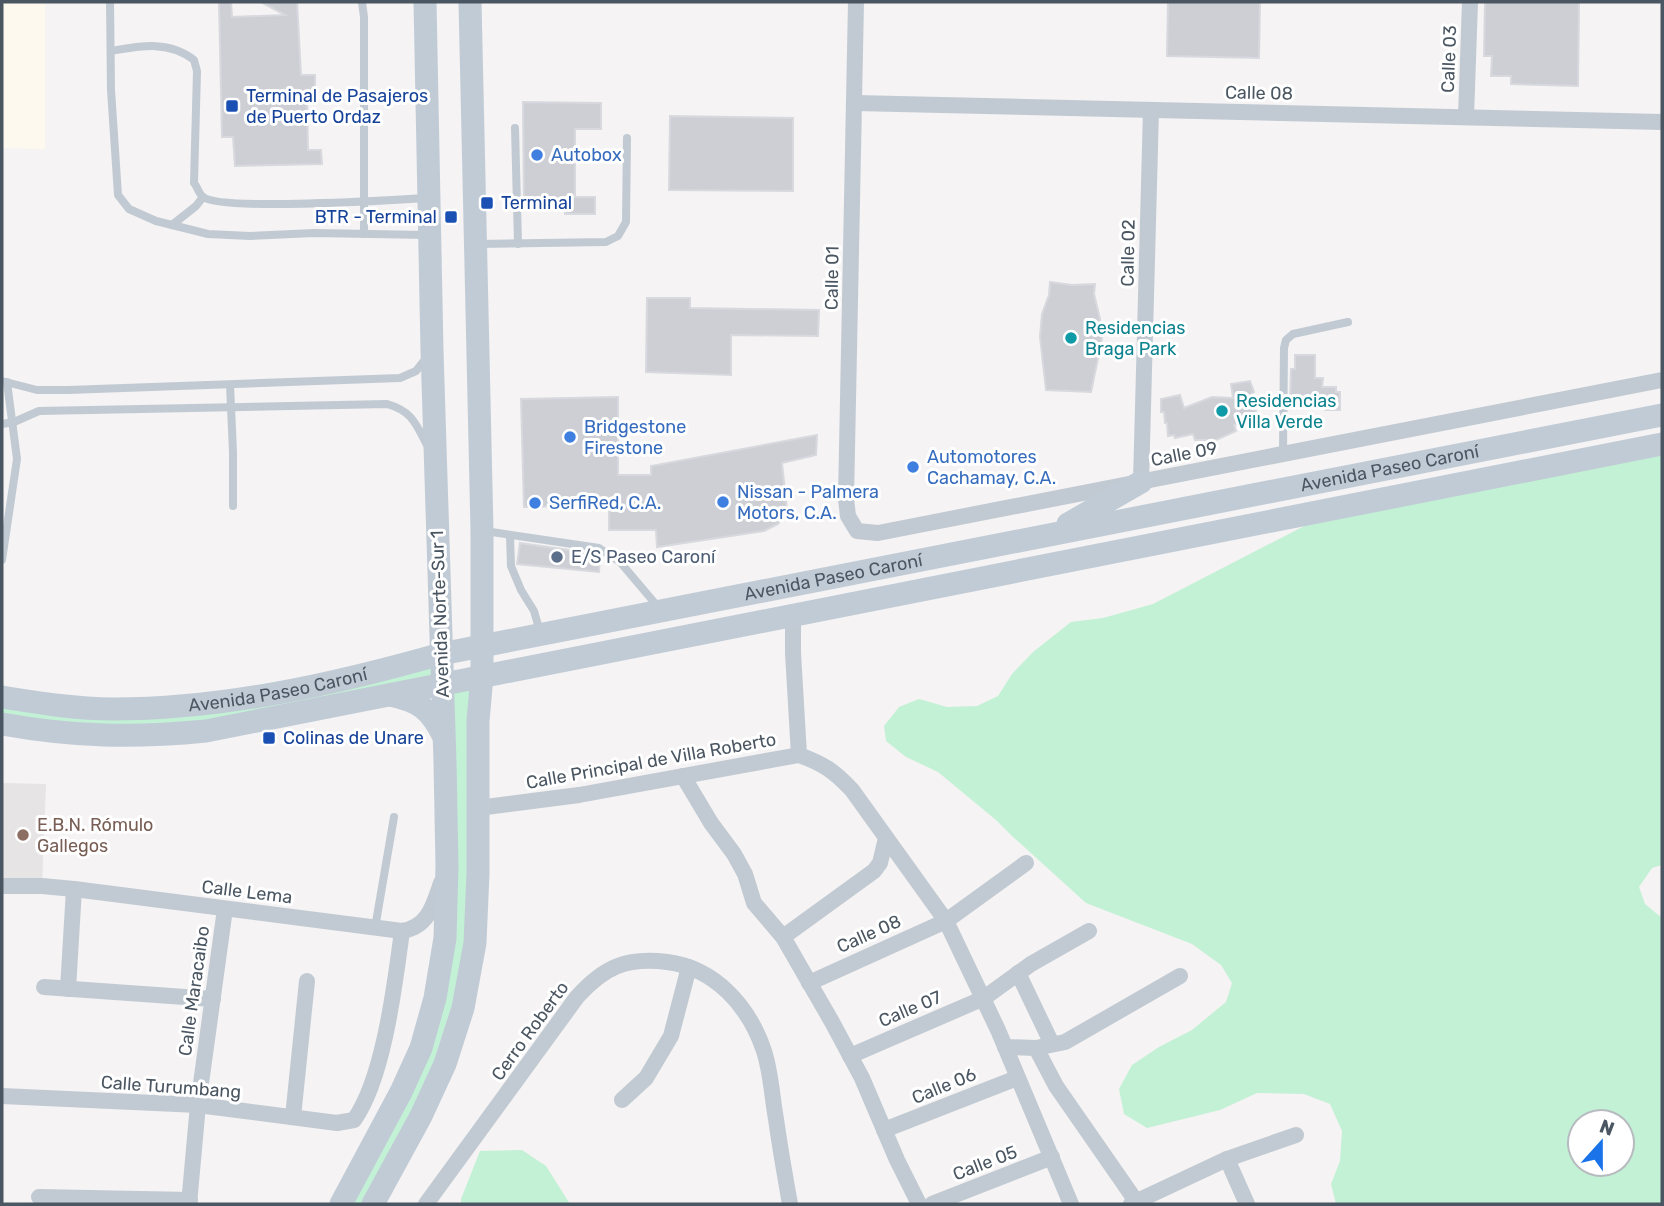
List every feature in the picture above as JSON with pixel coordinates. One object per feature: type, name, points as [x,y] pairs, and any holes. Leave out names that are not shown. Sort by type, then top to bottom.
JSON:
[{"type":"street","name":"Avenida Norte-Sur 1","points":[[341,1204],[401,1092],[429,1026],[445,938],[445,739],[432,351],[425,2]]},
{"type":"street","points":[[373,1204],[434,1089],[454,1038],[463,1008],[477,922],[482,531],[470,2]]},
{"type":"street","name":"Calle 01","points":[[856,2],[846,499],[851,525],[863,533],[878,533]]},
{"type":"street","name":"Calle 03","points":[[1466,117],[1470,2]]},
{"type":"street","name":"Calle 08","points":[[855,103],[1662,121]]},
{"type":"street","name":"Calle 02","points":[[1141,482],[1151,110]]},
{"type":"street","name":"Calle 09","points":[[878,533],[1662,380]]},
{"type":"street","name":"Avenida Paseo Caroní","points":[[2,697],[112,709],[194,706],[326,682],[441,654],[1662,415]]},
{"type":"street","name":"Avenida Paseo Caroní","points":[[2,724],[75,735],[170,735],[206,731],[1662,444]]},
{"type":"street","points":[[1046,536],[1093,512],[1141,482]]},
{"type":"street","points":[[482,591],[494,619],[505,628],[533,637]]},
{"type":"street","points":[[793,614],[799,754]]},
{"type":"street","points":[[478,721],[489,687],[511,670]]},
{"type":"street","points":[[387,695],[423,706],[435,719],[445,739]]},
{"type":"street","name":"Calle Principal de Villa Roberto","points":[[478,808],[579,795],[799,754],[822,763],[852,790],[946,921],[984,998],[1071,1204]]},
{"type":"street","points":[[683,776],[734,854],[745,874],[754,903],[783,937],[850,1056],[919,1204]]},
{"type":"street","points":[[783,937],[874,871],[880,863],[886,838]]},
{"type":"street","name":"Calle 08","points":[[809,983],[946,921],[1026,863]]},
{"type":"street","points":[[402,931],[415,929],[426,919],[447,866]]},
{"type":"street","name":"Calle Lema","points":[[2,886],[74,889],[402,931]]},
{"type":"street","points":[[68,989],[74,889]]},
{"type":"street","name":"Calle Maracaibo","points":[[189,1202],[198,1105],[225,909]]},
{"type":"street","name":"Calle Turumbang","points":[[2,1096],[198,1105],[337,1124],[354,1120],[362,1109],[372,1080],[386,1027],[402,931]]},
{"type":"street","name":"Calle 07","points":[[850,1056],[984,998],[1018,973],[1088,931]]},
{"type":"street","name":"Cerro Roberto","points":[[426,1204],[564,1013],[590,982],[603,971],[634,961],[652,960],[689,967],[720,983],[735,998],[758,1035],[765,1053],[790,1204]]},
{"type":"street","points":[[622,1100],[646,1078],[671,1036],[689,967]]},
{"type":"street","points":[[1018,973],[1056,1086],[1135,1203],[1227,1159],[1296,1135]]},
{"type":"street","points":[[1005,1047],[1044,1046],[1065,1042],[1180,976]]},
{"type":"street","points":[[293,1117],[307,981]]},
{"type":"street","points":[[44,987],[213,999]]},
{"type":"street","name":"Calle 06","points":[[884,1130],[1017,1078]]},
{"type":"street","name":"Calle 05","points":[[932,1204],[1052,1157]]},
{"type":"street","points":[[1227,1159],[1247,1204]]},
{"type":"street","points":[[39,1197],[189,1202]]},
{"type":"lane","points":[[110,2],[118,195],[129,209],[156,221],[218,235],[430,235]]},
{"type":"lane","points":[[362,2],[363,234]]},
{"type":"lane","points":[[111,51],[156,45],[174,49],[194,60],[198,71],[194,183],[203,197],[215,202],[271,204],[429,198]]},
{"type":"lane","points":[[515,128],[518,244]]},
{"type":"lane","points":[[477,244],[606,242],[618,236],[626,222],[627,138]]},
{"type":"lane","points":[[172,225],[203,197]]},
{"type":"lane","points":[[1283,454],[1286,340],[1293,334],[1348,322]]},
{"type":"lane","points":[[2,560],[17,459],[14,422],[4,382],[37,390],[68,390],[400,378],[416,371],[432,351]]},
{"type":"lane","points":[[230,385],[233,506]]},
{"type":"lane","points":[[2,424],[14,422],[38,411],[387,404],[402,408],[412,418],[427,444],[436,470]]},
{"type":"lane","points":[[482,531],[599,548],[620,562],[662,612]]},
{"type":"lane","points":[[510,536],[511,566],[534,611],[533,637]]},
{"type":"lane","points":[[375,928],[394,817]]},
{"type":"shaded area","points":[[2,2],[45,2],[45,149],[2,148]]},
{"type":"shaded area","name":"E.B.N. Rómulo Gallegos","points":[[2,783],[46,784],[42,886],[2,886]]},
{"type":"green space","points":[[1662,444],[1662,865],[1652,868],[1639,887],[1645,904],[1662,918],[1662,1204],[1336,1204],[1331,1184],[1340,1161],[1342,1131],[1330,1104],[1304,1094],[1257,1093],[1220,1110],[1147,1128],[1124,1114],[1119,1089],[1132,1065],[1192,1030],[1226,1002],[1232,983],[1221,965],[1192,944],[1086,903],[996,820],[938,772],[906,757],[886,741],[884,726],[899,707],[919,699],[947,707],[977,706],[998,696],[1012,674],[1033,652],[1071,622],[1103,618],[1153,604],[1341,507]]},
{"type":"green space","points":[[441,654],[443,683],[482,676],[463,1008],[373,1204],[341,1204],[435,998],[442,684],[206,731],[2,724],[2,697],[112,710]]},
{"type":"green space","points":[[522,1150],[546,1166],[570,1204],[461,1204],[480,1151]]},
{"type":"building","points":[[219,2],[231,2],[232,17],[285,15],[261,2],[297,2],[301,75],[315,75],[315,96],[307,96],[308,150],[321,150],[322,164],[235,166],[233,137],[222,137]]},
{"type":"building","points":[[1168,2],[1260,2],[1259,58],[1167,56]]},
{"type":"building","points":[[1485,2],[1579,2],[1578,86],[1511,84],[1511,76],[1491,76],[1492,56],[1484,56]]},
{"type":"building","points":[[523,102],[601,103],[601,129],[575,129],[575,197],[595,197],[595,214],[565,214],[565,207],[524,207]]},
{"type":"building","points":[[670,116],[793,118],[793,191],[669,190]]},
{"type":"building","name":"Residencias Braga Park","points":[[1050,282],[1095,284],[1094,294],[1102,339],[1091,392],[1046,390],[1040,337],[1042,314],[1049,295]]},
{"type":"building","points":[[647,298],[690,298],[690,308],[819,310],[818,336],[731,335],[731,375],[646,372]]},
{"type":"building","points":[[1295,355],[1315,355],[1315,378],[1323,378],[1322,387],[1336,387],[1336,392],[1340,392],[1340,410],[1294,406],[1294,401],[1290,401],[1291,369],[1295,369]]},
{"type":"building","name":"Residencias Villa Verde","points":[[1250,381],[1256,404],[1253,405],[1258,416],[1252,418],[1253,421],[1234,425],[1236,431],[1216,440],[1195,440],[1193,434],[1175,438],[1174,435],[1168,436],[1164,412],[1161,412],[1161,399],[1180,395],[1184,408],[1212,397],[1233,398],[1231,384]]},
{"type":"building","points":[[618,397],[618,475],[651,475],[651,466],[817,435],[816,455],[782,463],[787,510],[778,524],[764,531],[657,547],[656,530],[609,530],[609,505],[524,507],[521,399]]},
{"type":"building","points":[[520,543],[597,554],[600,557],[599,572],[517,564]]},
{"type":"place","name":"Terminal de Pasajeros de Puerto Ordaz","points":[[232,106]]},
{"type":"place","name":"Autobox","points":[[537,155]]},
{"type":"place","name":"Terminal","points":[[487,203]]},
{"type":"place","name":"BTR - Terminal","points":[[451,217]]},
{"type":"place","name":"Residencias Braga Park","points":[[1071,338]]},
{"type":"place","name":"Residencias Villa Verde","points":[[1222,411]]},
{"type":"place","name":"Bridgestone Firestone","points":[[570,437]]},
{"type":"place","name":"Automotores Cachamay, C.A.","points":[[913,467]]},
{"type":"place","name":"Nissan - Palmera Motors, C.A.","points":[[723,502]]},
{"type":"place","name":"SerfiRed, C.A.","points":[[535,503]]},
{"type":"place","name":"E/S Paseo Caroní","points":[[557,557]]},
{"type":"place","name":"Colinas de Unare","points":[[269,738]]},
{"type":"place","name":"E.B.N. Rómulo Gallegos","points":[[23,835]]}]
